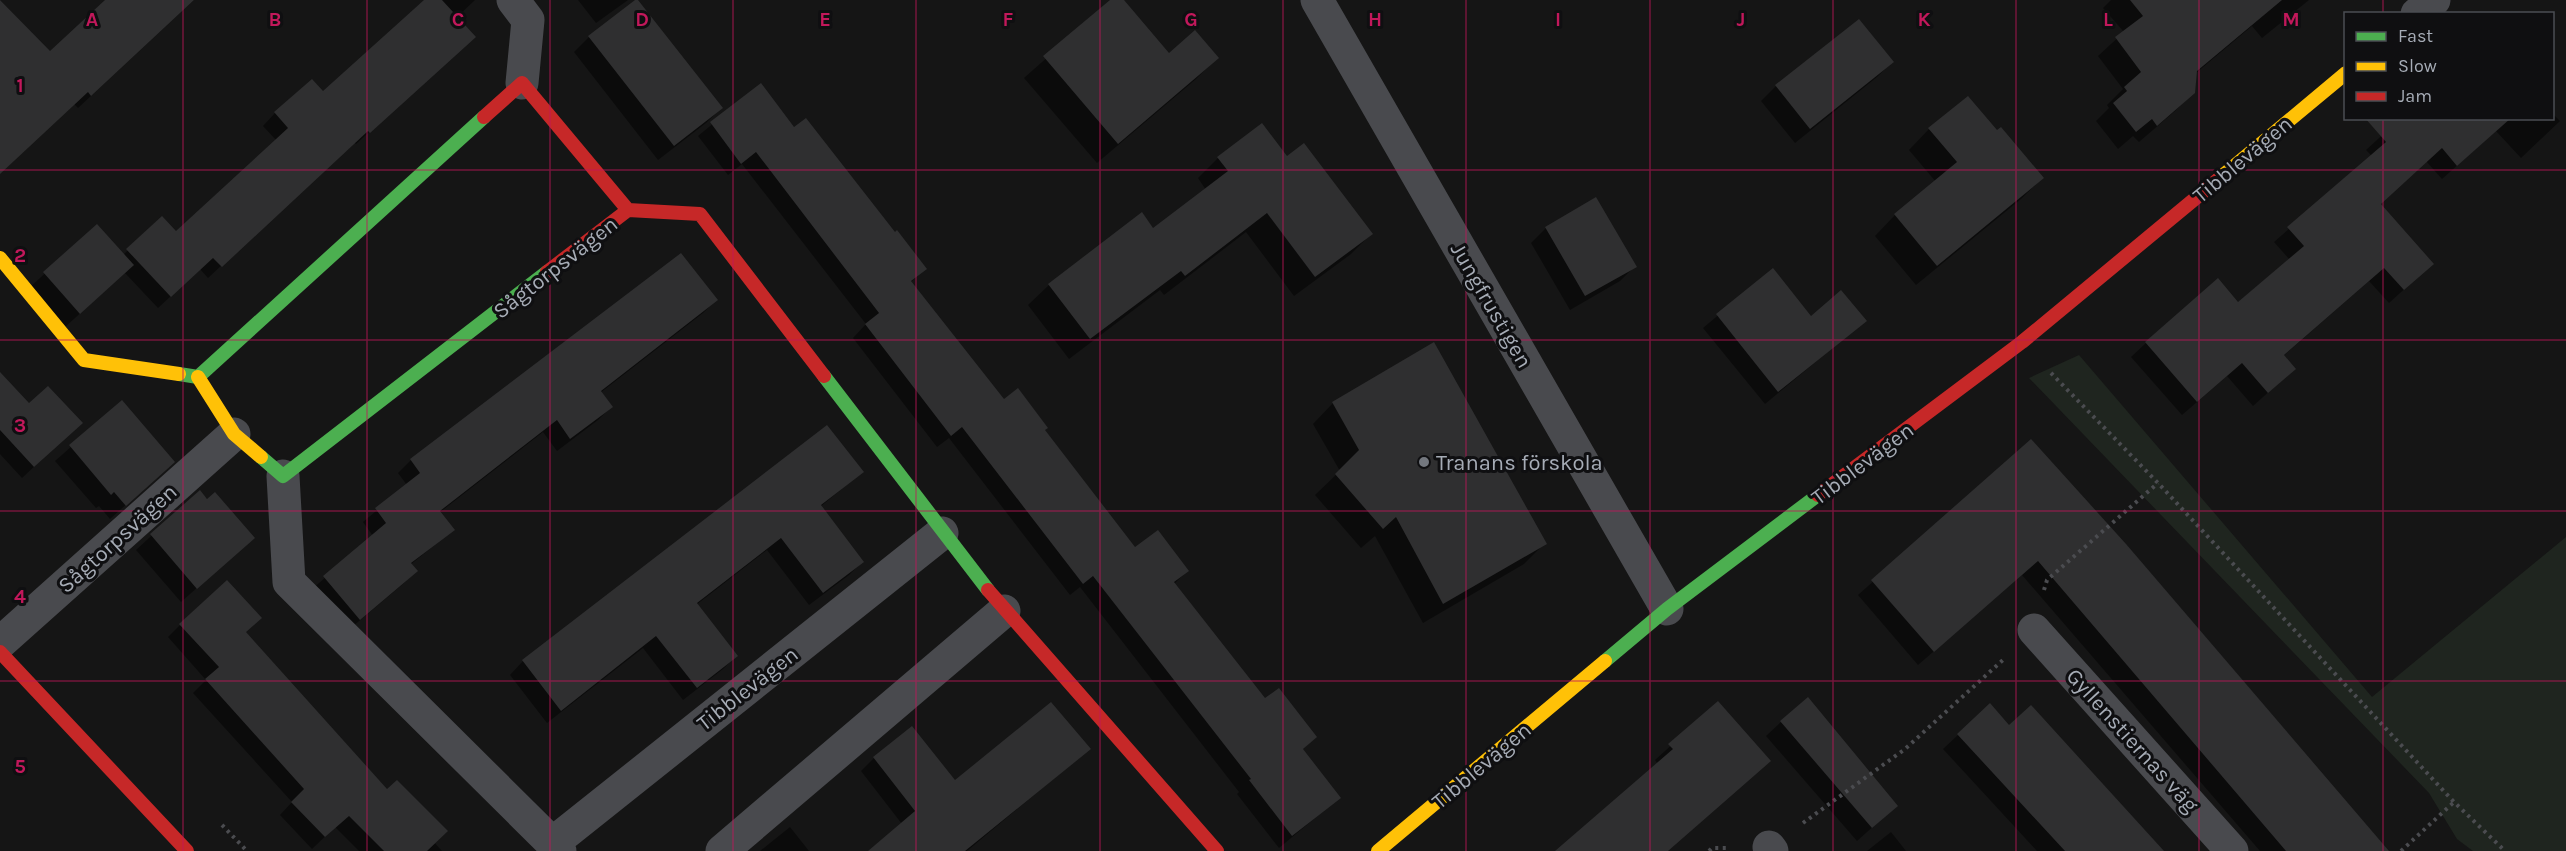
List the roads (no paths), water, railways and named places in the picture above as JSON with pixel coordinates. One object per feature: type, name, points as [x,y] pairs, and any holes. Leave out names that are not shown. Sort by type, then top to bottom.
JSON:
[{"type":"street","points":[[198,377],[522,83],[528,20],[513,0]]},
{"type":"street","name":"Jungfrustigen","points":[[1317,0],[1667,609]]},
{"type":"street","points":[[2420,12],[2434,0]]},
{"type":"street","name":"Tibblevägen","points":[[1378,851],[1667,609],[2022,342],[2344,75]]},
{"type":"street","name":"Sågtorpsvägen","points":[[283,476],[628,210],[522,83]]},
{"type":"street","points":[[628,210],[700,214],[942,533],[1004,611],[1216,851]]},
{"type":"street","points":[[0,258],[84,360],[198,377],[234,434],[283,476]]},
{"type":"street","name":"Sågtorpsvägen","points":[[0,643],[234,434]]},
{"type":"street","name":"Tibblevägen","points":[[283,476],[289,582],[556,847],[942,533]]},
{"type":"street","points":[[722,851],[1004,611]]},
{"type":"street","name":"Gyllenstiernas väg","points":[[2034,630],[2232,851]]},
{"type":"street","points":[[0,652],[187,851]]},
{"type":"place","name":"Tranans förskola","points":[[1424,462]]}]
